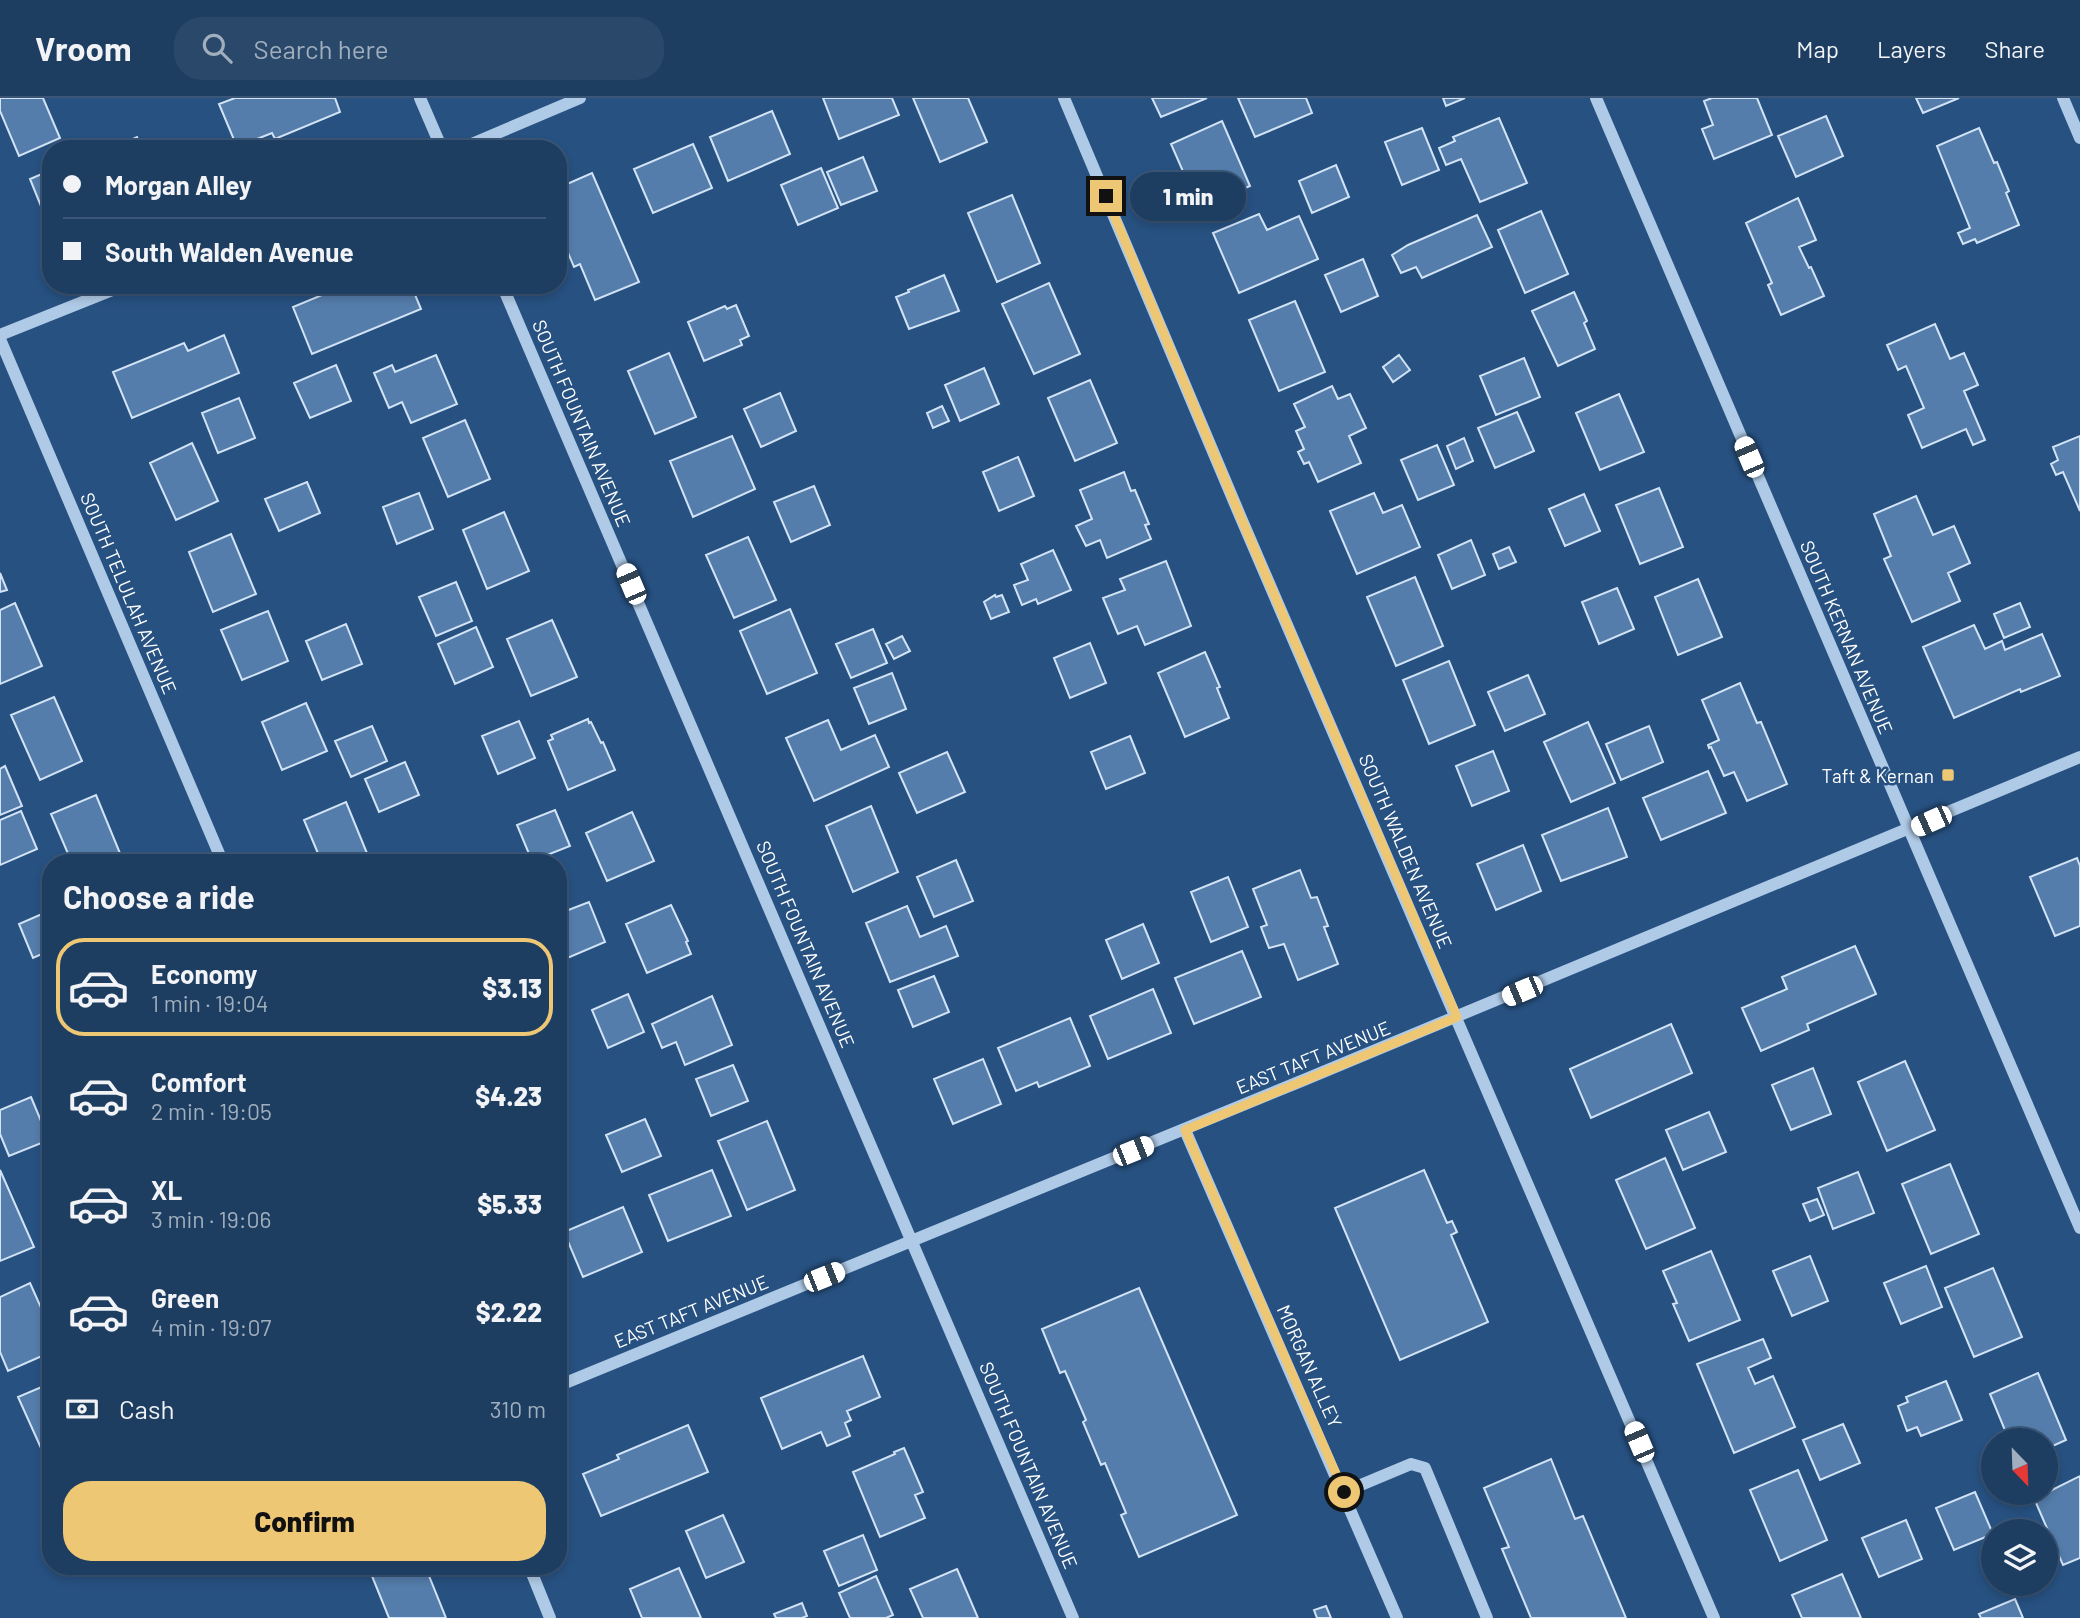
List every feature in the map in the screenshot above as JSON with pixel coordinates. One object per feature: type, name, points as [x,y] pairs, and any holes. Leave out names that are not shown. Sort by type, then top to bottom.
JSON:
[{"type":"street","points":[[421,98],[438,140]]},
{"type":"street","points":[[481,140],[580,98]]},
{"type":"street","name":"SOUTH WALDEN AVENUE","points":[[1064,98],[1241,518],[1714,1618]]},
{"type":"street","name":"SOUTH KERNAN AVENUE","points":[[1596,98],[2080,1228]]},
{"type":"street","points":[[2063,98],[2080,138]]},
{"type":"street","points":[[0,337],[103,294]]},
{"type":"street","name":"SOUTH FOUNTAIN AVENUE","points":[[506,294],[1073,1618]]},
{"type":"street","name":"SOUTH TELULAH AVENUE","points":[[0,337],[219,854]]},
{"type":"street","name":"EAST TAFT AVENUE","points":[[567,1382],[1185,1130],[1908,831],[2080,757]]},
{"type":"street","name":"MORGAN ALLEY","points":[[1185,1130],[1397,1618]]},
{"type":"street","points":[[1344,1492],[1411,1464],[1425,1468],[1488,1618]]},
{"type":"street","points":[[533,1575],[551,1618]]},
{"type":"building","points":[[0,98],[43,98],[60,138],[42,140],[42,146],[19,156],[0,111]]},
{"type":"building","points":[[235,98],[335,98],[340,112],[275,139],[272,133],[254,140],[234,140],[219,104]]},
{"type":"building","points":[[823,98],[892,98],[899,115],[839,139]]},
{"type":"building","points":[[913,98],[968,98],[987,142],[940,162]]},
{"type":"building","points":[[1152,98],[1207,98],[1161,117]]},
{"type":"building","points":[[1238,98],[1306,98],[1312,113],[1255,137]]},
{"type":"building","points":[[1443,98],[1465,98],[1446,106]]},
{"type":"building","points":[[1712,98],[1757,98],[1772,135],[1714,159],[1702,129],[1713,125],[1704,101]]},
{"type":"building","points":[[1916,98],[1959,98],[1923,113]]},
{"type":"building","points":[[772,111],[790,154],[728,181],[710,137]]},
{"type":"building","points":[[1826,116],[1843,156],[1796,177],[1778,136]]},
{"type":"building","points":[[1499,118],[1527,183],[1480,202],[1461,159],[1446,165],[1439,148],[1455,141],[1453,137]]},
{"type":"building","points":[[1222,121],[1250,186],[1199,208],[1171,144]]},
{"type":"building","points":[[1422,128],[1439,170],[1402,185],[1385,142]]},
{"type":"building","points":[[1979,128],[2009,191],[2006,193],[2019,225],[1977,243],[1975,239],[1963,244],[1958,233],[1970,228],[1937,146]]},
{"type":"building","points":[[693,144],[712,188],[653,213],[634,169]]},
{"type":"building","points":[[863,157],[877,191],[841,205],[827,172]]},
{"type":"building","points":[[1336,165],[1349,197],[1312,213],[1299,181]]},
{"type":"building","points":[[821,168],[838,208],[798,225],[781,185]]},
{"type":"building","points":[[592,173],[639,282],[595,300],[580,264],[574,267],[567,250],[567,184]]},
{"type":"building","points":[[42,174],[42,209],[30,179]]},
{"type":"building","points":[[1012,195],[1040,263],[997,282],[968,213]]},
{"type":"building","points":[[1798,198],[1816,240],[1799,247],[1824,296],[1781,315],[1768,285],[1772,283],[1746,223]]},
{"type":"building","points":[[1541,211],[1568,274],[1525,293],[1498,230]]},
{"type":"building","points":[[1259,214],[1267,230],[1299,216],[1318,259],[1239,293],[1213,233]]},
{"type":"building","points":[[1477,215],[1492,247],[1422,278],[1416,267],[1401,273],[1392,255],[1408,245]]},
{"type":"building","points":[[1363,259],[1378,296],[1341,312],[1325,275]]},
{"type":"building","points":[[944,275],[959,311],[909,329],[896,297]]},
{"type":"building","points":[[1049,283],[1080,354],[1034,374],[1002,304]]},
{"type":"building","points":[[1574,292],[1587,321],[1584,323],[1595,349],[1558,366],[1532,311]]},
{"type":"building","points":[[324,294],[415,294],[421,309],[312,354],[293,307]]},
{"type":"building","points":[[1295,301],[1325,372],[1279,391],[1249,320]]},
{"type":"building","points":[[736,305],[749,336],[740,340],[742,345],[704,361],[688,322],[725,306],[727,309]]},
{"type":"building","points":[[1935,324],[1950,359],[1964,353],[1978,385],[1964,391],[1985,440],[1973,445],[1966,429],[1922,448],[1908,415],[1924,408],[1906,366],[1898,370],[1887,345]]},
{"type":"building","points":[[224,335],[239,373],[132,418],[113,372],[184,343],[188,351]]},
{"type":"building","points":[[669,353],[696,417],[655,434],[628,371]]},
{"type":"building","points":[[436,355],[457,404],[411,423],[402,402],[389,408],[374,373],[392,365],[395,372]]},
{"type":"building","points":[[1399,355],[1410,370],[1393,382],[1383,367]]},
{"type":"building","points":[[1524,358],[1540,397],[1496,415],[1480,376]]},
{"type":"building","points":[[336,365],[351,401],[310,418],[294,383]]},
{"type":"building","points":[[984,368],[999,404],[960,421],[945,385]]},
{"type":"building","points":[[1090,380],[1117,443],[1075,461],[1048,398]]},
{"type":"building","points":[[1332,386],[1338,399],[1350,394],[1366,428],[1349,436],[1361,463],[1318,482],[1309,462],[1304,464],[1298,452],[1304,449],[1296,431],[1305,427],[1294,404]]},
{"type":"building","points":[[780,393],[796,431],[761,447],[744,409]]},
{"type":"building","points":[[1619,394],[1644,452],[1600,470],[1576,413]]},
{"type":"building","points":[[239,398],[255,438],[218,453],[202,413]]},
{"type":"building","points":[[942,406],[949,421],[933,428],[927,413]]},
{"type":"building","points":[[1517,412],[1534,451],[1495,468],[1478,428]]},
{"type":"building","points":[[465,420],[490,479],[448,497],[423,438]]},
{"type":"building","points":[[732,436],[755,489],[693,517],[670,461]]},
{"type":"building","points":[[2080,436],[2080,511],[2063,472],[2056,475],[2051,464],[2058,460],[2053,447]]},
{"type":"building","points":[[1464,438],[1473,461],[1456,469],[1447,446]]},
{"type":"building","points":[[192,443],[218,501],[176,520],[150,463]]},
{"type":"building","points":[[1437,445],[1454,485],[1418,500],[1401,460]]},
{"type":"building","points":[[1018,457],[1034,496],[999,511],[983,472]]},
{"type":"building","points":[[1124,472],[1131,491],[1135,490],[1149,524],[1145,525],[1151,539],[1107,558],[1100,540],[1086,546],[1076,526],[1092,519],[1080,490]]},
{"type":"building","points":[[307,482],[320,513],[279,531],[265,499]]},
{"type":"building","points":[[814,486],[830,525],[791,542],[774,502]]},
{"type":"building","points":[[1659,488],[1683,547],[1640,564],[1616,505]]},
{"type":"building","points":[[419,493],[433,529],[397,544],[383,507]]},
{"type":"building","points":[[1374,493],[1383,513],[1402,505],[1420,547],[1357,574],[1330,511]]},
{"type":"building","points":[[1584,494],[1600,531],[1565,546],[1549,509]]},
{"type":"building","points":[[1916,496],[1933,535],[1954,526],[1970,563],[1948,573],[1960,601],[1912,622],[1884,559],[1891,556],[1874,514]]},
{"type":"building","points":[[504,512],[529,571],[487,589],[463,530]]},
{"type":"building","points":[[231,534],[256,594],[213,612],[189,552]]},
{"type":"building","points":[[748,537],[776,600],[734,618],[706,555]]},
{"type":"building","points":[[1471,540],[1485,575],[1452,589],[1438,555]]},
{"type":"building","points":[[1509,547],[1516,562],[1499,569],[1493,554]]},
{"type":"building","points":[[1053,550],[1071,590],[1038,604],[1036,599],[1022,605],[1014,585],[1028,580],[1021,564]]},
{"type":"building","points":[[1166,561],[1191,626],[1145,645],[1137,626],[1118,634],[1103,598],[1125,590],[1120,579]]},
{"type":"building","points":[[0,573],[7,590],[0,592]]},
{"type":"building","points":[[1415,577],[1443,646],[1396,666],[1367,597]]},
{"type":"building","points":[[1698,579],[1722,637],[1678,655],[1655,597]]},
{"type":"building","points":[[456,582],[472,621],[436,636],[419,597]]},
{"type":"building","points":[[1617,588],[1634,629],[1599,644],[1582,602]]},
{"type":"building","points":[[995,595],[1002,595],[1009,612],[991,619],[984,602]]},
{"type":"building","points":[[15,603],[42,666],[0,684],[0,610]]},
{"type":"building","points":[[2020,603],[2030,627],[2004,638],[1994,614]]},
{"type":"building","points":[[790,609],[817,673],[767,694],[740,631]]},
{"type":"building","points":[[268,611],[288,661],[242,680],[221,630]]},
{"type":"building","points":[[552,620],[577,677],[531,696],[507,639]]},
{"type":"building","points":[[346,624],[362,664],[322,680],[306,641]]},
{"type":"building","points":[[1974,625],[1985,649],[2002,641],[2005,650],[2042,634],[2060,676],[2021,692],[2020,689],[1954,718],[1923,647]]},
{"type":"building","points":[[476,627],[493,667],[455,684],[438,644]]},
{"type":"building","points":[[873,629],[887,663],[851,678],[836,644]]},
{"type":"building","points":[[902,636],[910,651],[894,659],[886,644]]},
{"type":"building","points":[[1090,643],[1106,683],[1070,698],[1054,658]]},
{"type":"building","points":[[1205,652],[1220,687],[1217,688],[1229,718],[1185,737],[1158,673]]},
{"type":"building","points":[[1449,661],[1475,725],[1429,744],[1403,680]]},
{"type":"building","points":[[892,673],[906,709],[869,724],[854,688]]},
{"type":"building","points":[[1528,675],[1545,714],[1505,731],[1488,692]]},
{"type":"building","points":[[1740,683],[1757,723],[1761,722],[1787,784],[1747,801],[1734,772],[1724,776],[1711,747],[1709,748],[1708,745],[1719,740],[1702,700]]},
{"type":"building","points":[[54,697],[82,761],[40,780],[11,715]]},
{"type":"building","points":[[306,703],[327,751],[282,770],[262,722]]},
{"type":"building","points":[[588,719],[601,743],[603,742],[615,770],[568,790],[548,741],[553,739],[551,735]]},
{"type":"building","points":[[828,720],[841,750],[875,735],[889,767],[814,801],[786,738]]},
{"type":"building","points":[[519,721],[535,758],[498,774],[482,736]]},
{"type":"building","points":[[1588,722],[1615,783],[1571,802],[1544,742]]},
{"type":"building","points":[[372,726],[387,761],[351,777],[335,741]]},
{"type":"building","points":[[1649,726],[1663,762],[1621,780],[1606,744]]},
{"type":"building","points":[[1130,736],[1145,773],[1106,789],[1091,752]]},
{"type":"building","points":[[1493,751],[1509,791],[1472,806],[1456,766]]},
{"type":"building","points":[[947,752],[965,792],[917,813],[899,773]]},
{"type":"building","points":[[405,762],[419,795],[379,812],[365,779]]},
{"type":"building","points":[[5,766],[22,806],[0,815],[0,769]]},
{"type":"building","points":[[1708,771],[1726,813],[1661,840],[1643,798]]},
{"type":"building","points":[[96,795],[120,854],[68,854],[51,814]]},
{"type":"building","points":[[346,802],[367,854],[318,854],[304,820]]},
{"type":"building","points":[[871,806],[898,872],[853,892],[826,826]]},
{"type":"building","points":[[1608,808],[1627,857],[1561,881],[1542,835]]},
{"type":"building","points":[[555,810],[570,846],[550,854],[529,854],[517,825]]},
{"type":"building","points":[[21,811],[37,849],[0,865],[0,820]]},
{"type":"building","points":[[632,812],[654,861],[607,881],[586,833]]},
{"type":"building","points":[[1523,845],[1541,891],[1496,910],[1477,864]]},
{"type":"building","points":[[2077,858],[2080,866],[2080,926],[2055,936],[2030,877]]},
{"type":"building","points":[[956,860],[973,901],[934,917],[917,877]]},
{"type":"building","points":[[1300,870],[1311,898],[1317,897],[1328,926],[1324,927],[1338,964],[1298,980],[1284,944],[1269,948],[1261,927],[1267,925],[1253,889]]},
{"type":"building","points":[[1228,877],[1248,927],[1211,942],[1191,892]]},
{"type":"building","points":[[589,902],[605,942],[567,958],[567,911]]},
{"type":"building","points":[[671,905],[688,941],[686,942],[691,954],[647,973],[626,924]]},
{"type":"building","points":[[907,906],[920,937],[946,926],[958,956],[890,982],[866,923]]},
{"type":"building","points":[[42,914],[42,954],[33,958],[19,924]]},
{"type":"building","points":[[1143,924],[1159,963],[1122,979],[1106,940]]},
{"type":"building","points":[[1855,946],[1876,994],[1807,1024],[1809,1030],[1761,1051],[1742,1008],[1787,989],[1782,977]]},
{"type":"building","points":[[1242,951],[1261,997],[1194,1024],[1175,978]]},
{"type":"building","points":[[934,976],[949,1012],[913,1027],[898,990]]},
{"type":"building","points":[[1153,989],[1171,1033],[1108,1059],[1090,1016]]},
{"type":"building","points":[[628,994],[644,1032],[608,1048],[592,1010]]},
{"type":"building","points":[[712,996],[732,1045],[685,1065],[676,1042],[662,1048],[652,1024]]},
{"type":"building","points":[[1070,1018],[1090,1066],[1039,1087],[1037,1082],[1016,1091],[998,1048]]},
{"type":"building","points":[[1671,1024],[1692,1073],[1591,1118],[1570,1069]]},
{"type":"building","points":[[983,1059],[1001,1104],[953,1124],[934,1079]]},
{"type":"building","points":[[1905,1061],[1935,1130],[1887,1151],[1858,1082]]},
{"type":"building","points":[[733,1065],[748,1101],[711,1116],[696,1079]]},
{"type":"building","points":[[1813,1068],[1831,1114],[1791,1130],[1772,1085]]},
{"type":"building","points":[[31,1097],[42,1123],[42,1143],[9,1156],[0,1134],[0,1110]]},
{"type":"building","points":[[1709,1112],[1726,1152],[1683,1170],[1666,1130]]},
{"type":"building","points":[[645,1119],[661,1156],[622,1172],[606,1135]]},
{"type":"building","points":[[767,1121],[795,1190],[747,1210],[718,1141]]},
{"type":"building","points":[[1665,1158],[1695,1228],[1646,1249],[1616,1180]]},
{"type":"building","points":[[1950,1164],[1979,1234],[1931,1254],[1902,1184]]},
{"type":"building","points":[[0,1170],[34,1247],[0,1261]]},
{"type":"building","points":[[712,1170],[731,1216],[668,1241],[649,1195]]},
{"type":"building","points":[[1424,1170],[1447,1223],[1452,1221],[1457,1232],[1451,1235],[1488,1322],[1400,1360],[1335,1208]]},
{"type":"building","points":[[1858,1172],[1874,1213],[1833,1229],[1818,1188]]},
{"type":"building","points":[[1817,1199],[1824,1215],[1810,1221],[1803,1204]]},
{"type":"building","points":[[623,1207],[642,1252],[583,1277],[567,1239],[567,1231]]},
{"type":"building","points":[[1711,1251],[1740,1320],[1689,1341],[1673,1304],[1677,1303],[1663,1271]]},
{"type":"building","points":[[1810,1256],[1828,1301],[1792,1316],[1773,1271]]},
{"type":"building","points":[[1926,1266],[1942,1307],[1901,1324],[1884,1283]]},
{"type":"building","points":[[1993,1268],[2022,1337],[1974,1357],[1945,1288]]},
{"type":"building","points":[[30,1283],[42,1310],[42,1356],[8,1371],[0,1352],[0,1297]]},
{"type":"building","points":[[1139,1288],[1237,1515],[1139,1557],[1121,1515],[1126,1513],[1105,1463],[1101,1465],[1065,1371],[1060,1373],[1042,1329]]},
{"type":"building","points":[[1763,1339],[1771,1358],[1748,1368],[1755,1384],[1773,1376],[1795,1427],[1734,1453],[1697,1364]]},
{"type":"building","points":[[863,1356],[880,1397],[847,1411],[851,1420],[845,1423],[850,1436],[827,1446],[821,1432],[782,1449],[761,1398]]},
{"type":"building","points":[[2038,1373],[2066,1440],[2058,1444],[2058,1428],[2004,1428],[1990,1394]]},
{"type":"building","points":[[1946,1381],[1962,1420],[1921,1436],[1917,1427],[1907,1431],[1898,1406],[1908,1402],[1906,1397]]},
{"type":"building","points":[[42,1387],[42,1450],[18,1397]]},
{"type":"building","points":[[1843,1424],[1860,1463],[1820,1480],[1803,1440]]},
{"type":"building","points":[[688,1425],[708,1472],[601,1516],[583,1474],[619,1459],[617,1455]]},
{"type":"building","points":[[904,1448],[923,1492],[915,1495],[925,1518],[880,1537],[853,1472]]},
{"type":"building","points":[[1551,1459],[1575,1519],[1583,1516],[1626,1618],[1531,1618],[1502,1549],[1509,1547],[1484,1488]]},
{"type":"building","points":[[1798,1470],[1827,1540],[1780,1561],[1750,1490]]},
{"type":"building","points":[[2080,1476],[2080,1558],[2063,1565],[2058,1554],[2058,1519],[2043,1519],[2037,1505],[2058,1505],[2058,1487]]},
{"type":"building","points":[[1975,1492],[1987,1519],[1981,1519],[1981,1539],[1954,1550],[1936,1508]]},
{"type":"building","points":[[723,1515],[744,1562],[706,1578],[686,1531]]},
{"type":"building","points":[[1906,1520],[1922,1559],[1879,1577],[1862,1538]]},
{"type":"building","points":[[863,1535],[877,1570],[839,1586],[824,1551]]},
{"type":"building","points":[[679,1568],[701,1618],[642,1618],[630,1589]]},
{"type":"building","points":[[957,1569],[978,1618],[923,1618],[910,1589]]},
{"type":"building","points":[[1842,1574],[1861,1618],[1802,1618],[1792,1595]]},
{"type":"building","points":[[429,1575],[446,1618],[389,1618],[372,1576]]},
{"type":"building","points":[[876,1576],[893,1615],[886,1618],[850,1618],[839,1593]]},
{"type":"building","points":[[2015,1599],[2023,1618],[1981,1618],[1979,1614]]},
{"type":"building","points":[[802,1603],[807,1616],[802,1618],[776,1618],[774,1614]]},
{"type":"building","points":[[1326,1606],[1331,1618],[1317,1618],[1314,1610]]},
{"type":"place","name":"Taft & Kernan","points":[[1948,775]]},
{"type":"route","points":[[1106,196],[1241,518],[1457,1017],[1185,1130],[1344,1492]]}]
